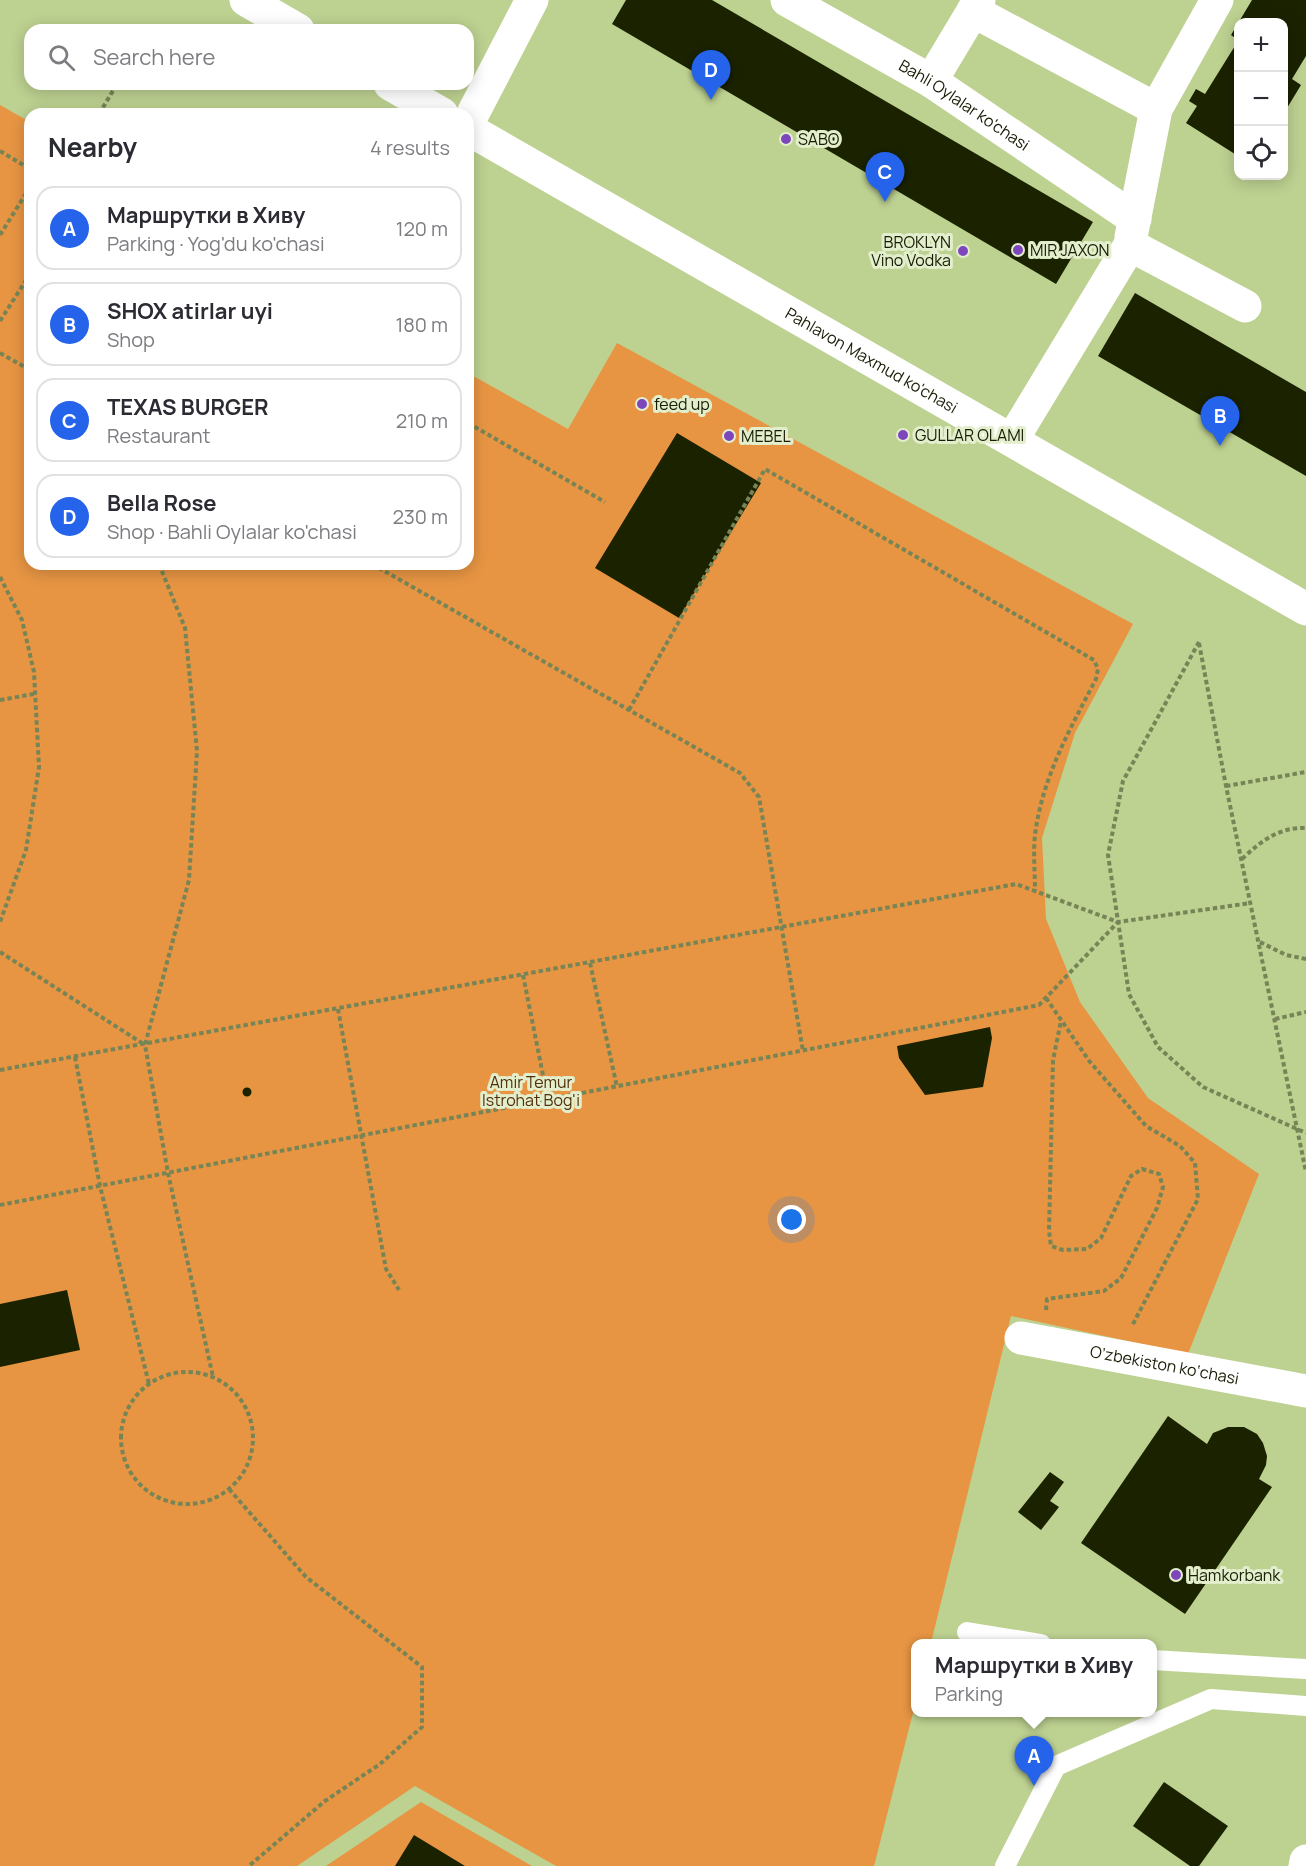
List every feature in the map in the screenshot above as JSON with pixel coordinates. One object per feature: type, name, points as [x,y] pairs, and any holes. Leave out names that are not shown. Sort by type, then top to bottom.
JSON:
[{"type":"street","points":[[246,0],[288,24]]},
{"type":"street","points":[[474,111],[532,0]]},
{"type":"street","name":"Bahli Oylalar ko'chasi","points":[[788,0],[931,81],[1132,232],[1245,306]]},
{"type":"street","points":[[1012,440],[1132,232],[1156,109],[1217,0]]},
{"type":"street","points":[[931,81],[976,5],[1156,109]]},
{"type":"street","points":[[400,90],[432,108]]},
{"type":"street","name":"Pahlavon Maxmud ko'chasi","points":[[474,132],[1306,609]]},
{"type":"street","name":"O’zbekiston ko‘chasi","points":[[1021,1338],[1306,1391]]},
{"type":"street","points":[[1305,1866],[1306,1861]]},
{"type":"lane","points":[[967,1632],[1010,1639]]},
{"type":"lane","points":[[1157,1660],[1306,1670]]},
{"type":"lane","points":[[1005,1866],[1056,1766],[1210,1699],[1306,1706]]},
{"type":"path","points":[[103,108],[113,90]]},
{"type":"path","points":[[0,151],[24,165]]},
{"type":"path","points":[[0,235],[24,197]]},
{"type":"path","points":[[0,321],[24,283]]},
{"type":"path","points":[[0,353],[24,367]]},
{"type":"path","points":[[474,426],[605,502]]},
{"type":"path","points":[[629,710],[765,470],[1094,660],[1098,669],[1096,679],[1060,749],[1045,786],[1035,836],[1035,891]]},
{"type":"path","points":[[161,570],[185,628],[197,751],[189,880],[145,1044],[168,1173],[213,1377]]},
{"type":"path","points":[[383,570],[740,773],[759,796],[803,1051]]},
{"type":"path","points":[[0,577],[22,620],[34,672],[39,767],[26,850],[0,922]]},
{"type":"path","points":[[1306,1133],[1299,1130],[1203,1087],[1158,1047],[1129,994],[1108,855],[1123,781],[1198,642],[1299,1130],[1306,1172]]},
{"type":"path","points":[[0,700],[34,694]]},
{"type":"path","points":[[1226,786],[1306,772]]},
{"type":"path","points":[[1242,859],[1263,839],[1294,827],[1306,828]]},
{"type":"path","points":[[0,1070],[1016,884],[1118,922],[1251,903]]},
{"type":"path","points":[[0,1205],[1039,1005],[1118,922]]},
{"type":"path","points":[[1259,942],[1286,956],[1306,959]]},
{"type":"path","points":[[0,952],[145,1044]]},
{"type":"path","points":[[590,963],[617,1087]]},
{"type":"path","points":[[523,975],[548,1100]]},
{"type":"path","points":[[1046,998],[1090,1062],[1146,1126],[1180,1146],[1195,1163],[1198,1199],[1131,1329]]},
{"type":"path","points":[[338,1009],[386,1269],[399,1290]]},
{"type":"path","points":[[1275,1019],[1306,1012]]},
{"type":"path","points":[[1052,1318],[1045,1309],[1047,1299],[1104,1291],[1121,1278],[1157,1208],[1163,1187],[1159,1174],[1142,1169],[1131,1176],[1101,1238],[1087,1249],[1063,1250],[1051,1246],[1049,1231],[1053,1060],[1061,1021]]},
{"type":"path","points":[[75,1057],[100,1186],[149,1384]]},
{"type":"path","points":[[175,1372],[198,1372],[213,1377],[238,1394],[250,1414],[255,1437],[251,1460],[239,1480],[229,1489],[200,1504],[179,1504],[159,1499],[141,1487],[129,1470],[121,1451],[121,1429],[127,1410],[138,1392],[155,1379],[175,1372]]},
{"type":"path","points":[[229,1489],[306,1577],[422,1667],[422,1727],[380,1764],[325,1801],[249,1866]]},
{"type":"green space","name":"Amir Temur Istrohat Bog'i","points":[[0,105],[24,119],[24,570],[474,570],[474,376],[568,429],[617,343],[1133,624],[1075,733],[1042,838],[1046,919],[1080,1002],[1148,1098],[1259,1174],[1188,1354],[1011,1316],[932,1639],[911,1639],[912,1717],[874,1866],[556,1866],[415,1786],[297,1866],[0,1866]]},
{"type":"green space","points":[[421,1802],[532,1866],[326,1866]]},
{"type":"building","points":[[626,0],[712,0],[1093,222],[1056,284],[612,24]]},
{"type":"building","points":[[1252,0],[1306,0],[1306,56],[1292,79],[1301,85],[1288,106],[1288,18],[1241,18]]},
{"type":"building","points":[[1234,47],[1234,153],[1186,123],[1197,106],[1189,101],[1196,89],[1205,94]]},
{"type":"building","points":[[1135,293],[1306,392],[1306,476],[1098,356]]},
{"type":"building","points":[[677,433],[761,483],[679,618],[595,568]]},
{"type":"building","points":[[990,1027],[992,1038],[983,1087],[925,1095],[899,1058],[897,1046]]},
{"type":"building","points":[[247,1087],[252,1092],[247,1097],[242,1092]]},
{"type":"building","points":[[67,1290],[80,1350],[0,1367],[0,1304]]},
{"type":"building","points":[[1168,1416],[1207,1444],[1213,1433],[1228,1427],[1244,1427],[1257,1434],[1267,1456],[1266,1465],[1259,1479],[1272,1487],[1185,1614],[1081,1543]]},
{"type":"building","points":[[1050,1472],[1064,1482],[1050,1501],[1059,1507],[1041,1530],[1018,1512]]},
{"type":"building","points":[[1164,1782],[1228,1826],[1199,1866],[1190,1866],[1133,1826]]},
{"type":"building","points":[[414,1835],[465,1866],[395,1866]]},
{"type":"place","name":"Bella Rose","points":[[711,100]]},
{"type":"place","name":"SABO","points":[[786,139]]},
{"type":"place","name":"TEXAS BURGER","points":[[885,202]]},
{"type":"place","name":"MIR JAXON","points":[[1018,250]]},
{"type":"place","name":"BROKLYN Vino Vodka","points":[[963,251]]},
{"type":"place","name":"feed up","points":[[642,404]]},
{"type":"place","name":"GULLAR OLAMI","points":[[903,435]]},
{"type":"place","name":"MEBEL","points":[[729,436]]},
{"type":"place","name":"SHOX atirlar uyi","points":[[1220,446]]},
{"type":"place","name":"Hamkorbank","points":[[1176,1575]]},
{"type":"place","name":"Маршрутки в Хиву","points":[[1034,1786]]}]
